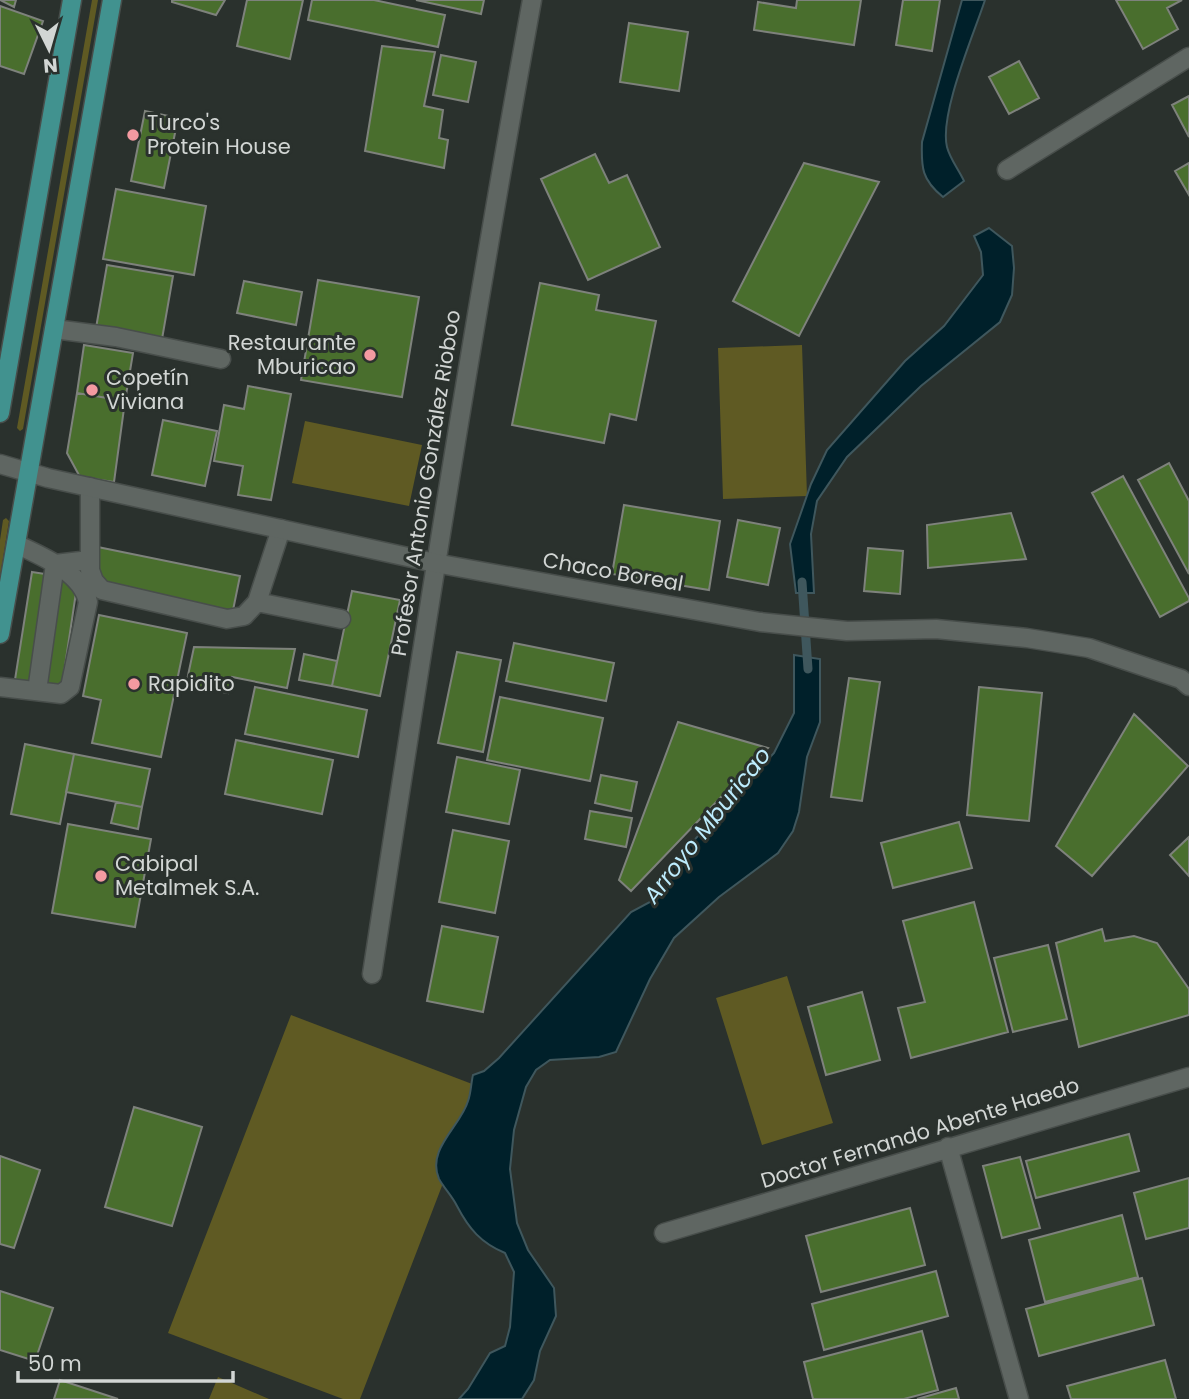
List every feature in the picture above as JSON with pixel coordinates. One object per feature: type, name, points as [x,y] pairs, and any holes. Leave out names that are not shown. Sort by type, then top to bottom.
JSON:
[{"type":"main road","points":[[0,413],[72,0]]},
{"type":"main road","points":[[0,634],[112,0]]},
{"type":"street","name":"Profesor Antonio González Rioboo","points":[[372,974],[435,563],[491,224],[532,0]]},
{"type":"street","points":[[1007,170],[1189,57]]},
{"type":"street","points":[[54,329],[116,337],[221,359]]},
{"type":"street","name":"Chaco Boreal","points":[[0,464],[90,487],[435,563],[760,622],[847,631],[936,629],[1027,638],[1089,648],[1186,678]]},
{"type":"street","points":[[90,487],[90,560],[94,581],[102,590],[227,618],[244,615],[257,602],[281,529]]},
{"type":"street","points":[[0,687],[61,694],[71,687],[88,602],[86,593],[79,584],[55,564],[16,544]]},
{"type":"street","points":[[55,564],[90,560]]},
{"type":"street","points":[[37,691],[55,564]]},
{"type":"street","points":[[257,602],[341,619]]},
{"type":"street","name":"Doctor Fernando Abente Haedo","points":[[664,1233],[1189,1077]]},
{"type":"street","points":[[948,1147],[1019,1399]]},
{"type":"shaded area","points":[[92,0],[98,0],[23,429],[20,431],[17,428]]},
{"type":"shaded area","points":[[802,345],[807,496],[723,499],[718,348]]},
{"type":"shaded area","points":[[305,421],[422,445],[409,506],[292,483]]},
{"type":"shaded area","points":[[6,518],[9,521],[0,577],[0,540],[3,520]]},
{"type":"shaded area","points":[[787,976],[833,1123],[762,1145],[716,998]]},
{"type":"shaded area","points":[[291,1015],[480,1087],[360,1399],[343,1399],[168,1333]]},
{"type":"shaded area","points":[[218,1377],[269,1399],[209,1399]]},
{"type":"water","points":[[962,0],[985,0],[948,115],[947,147],[964,181],[943,197],[924,173],[922,142]]},
{"type":"water","points":[[989,228],[1012,246],[1012,295],[1000,322],[921,386],[847,457],[817,501],[811,534],[814,593],[796,593],[790,544],[811,484],[827,450],[905,361],[944,326],[983,275],[981,252],[974,236]]},
{"type":"water","points":[[794,655],[820,659],[820,722],[807,757],[799,812],[793,831],[778,853],[719,897],[674,938],[650,979],[616,1052],[599,1057],[550,1060],[536,1070],[526,1087],[514,1130],[510,1169],[517,1223],[528,1250],[554,1288],[556,1316],[540,1351],[534,1380],[522,1399],[459,1399],[490,1353],[505,1346],[510,1327],[514,1272],[505,1253],[482,1240],[471,1228],[439,1179],[436,1168],[441,1148],[468,1101],[473,1075],[484,1071],[499,1058],[631,912],[650,902],[675,861],[774,753],[794,713]]},
{"type":"building","points":[[0,0],[16,0],[14,7]]},
{"type":"building","points":[[172,0],[225,0],[216,15]]},
{"type":"building","points":[[247,0],[303,0],[290,59],[237,46]]},
{"type":"building","points":[[312,0],[374,0],[445,15],[438,47],[308,20]]},
{"type":"building","points":[[416,0],[484,0],[481,14]]},
{"type":"building","points":[[797,0],[861,0],[854,45],[754,30],[758,2],[796,8]]},
{"type":"building","points":[[903,0],[940,0],[932,51],[896,45]]},
{"type":"building","points":[[1116,0],[1182,0],[1167,8],[1178,29],[1143,49]]},
{"type":"building","points":[[0,6],[43,21],[24,74],[0,66]]},
{"type":"building","points":[[629,23],[688,32],[679,91],[620,82]]},
{"type":"building","points":[[382,46],[435,52],[424,106],[443,110],[439,138],[448,140],[444,168],[365,151]]},
{"type":"building","points":[[441,55],[476,62],[468,102],[433,95]]},
{"type":"building","points":[[1019,61],[1039,98],[1009,114],[989,77]]},
{"type":"building","points":[[1189,96],[1189,137],[1172,105]]},
{"type":"building","points":[[145,111],[178,118],[164,188],[131,181]]},
{"type":"building","points":[[595,154],[609,183],[627,175],[660,247],[588,280],[541,179]]},
{"type":"building","points":[[804,163],[879,182],[799,336],[733,301]]},
{"type":"building","points":[[1189,163],[1189,195],[1175,171]]},
{"type":"building","points":[[116,189],[206,206],[194,275],[103,259]]},
{"type":"building","points":[[107,265],[173,276],[162,339],[96,328]]},
{"type":"building","points":[[318,280],[419,297],[402,397],[301,380]]},
{"type":"building","points":[[244,281],[302,292],[296,325],[237,313]]},
{"type":"building","points":[[540,283],[599,295],[596,310],[656,321],[636,420],[610,414],[604,443],[512,425]]},
{"type":"building","points":[[84,345],[133,353],[125,401],[77,393]]},
{"type":"building","points":[[248,386],[291,394],[271,500],[238,495],[243,466],[214,461],[224,405],[244,409]]},
{"type":"building","points":[[77,393],[125,401],[114,482],[80,477],[67,453]]},
{"type":"building","points":[[163,420],[217,431],[205,486],[152,475]]},
{"type":"building","points":[[1169,463],[1189,501],[1189,574],[1138,480]]},
{"type":"building","points":[[1123,476],[1189,598],[1189,601],[1160,617],[1092,493]]},
{"type":"building","points":[[624,505],[720,521],[709,590],[612,574]]},
{"type":"building","points":[[1011,513],[1026,559],[928,568],[927,525]]},
{"type":"building","points":[[738,520],[780,528],[768,585],[727,577]]},
{"type":"building","points":[[88,545],[240,576],[231,620],[79,589]]},
{"type":"building","points":[[868,548],[903,551],[900,594],[864,591]]},
{"type":"building","points":[[32,572],[78,579],[61,693],[14,686]]},
{"type":"building","points":[[352,591],[400,600],[380,696],[332,686]]},
{"type":"building","points":[[99,615],[187,633],[161,757],[92,743],[101,700],[83,696]]},
{"type":"building","points":[[514,643],[614,663],[606,701],[506,681]]},
{"type":"building","points":[[194,647],[295,649],[287,688],[232,677],[228,693],[186,685]]},
{"type":"building","points":[[457,652],[501,660],[483,752],[438,743]]},
{"type":"building","points":[[304,654],[337,661],[332,686],[299,680]]},
{"type":"building","points":[[849,678],[880,682],[862,801],[831,797]]},
{"type":"building","points":[[255,687],[367,710],[358,757],[245,734]]},
{"type":"building","points":[[979,687],[1042,693],[1029,821],[967,815]]},
{"type":"building","points":[[500,697],[603,718],[590,781],[487,760]]},
{"type":"building","points":[[1134,714],[1188,766],[1092,876],[1056,846]]},
{"type":"building","points":[[678,722],[768,748],[631,891],[619,880]]},
{"type":"building","points":[[236,740],[333,760],[322,814],[225,794]]},
{"type":"building","points":[[25,744],[74,754],[60,824],[11,814]]},
{"type":"building","points":[[74,754],[150,769],[142,807],[66,792]]},
{"type":"building","points":[[457,757],[520,770],[509,824],[446,812]]},
{"type":"building","points":[[601,775],[637,782],[631,811],[595,803]]},
{"type":"building","points":[[116,802],[142,807],[138,829],[111,823]]},
{"type":"building","points":[[590,811],[632,818],[626,847],[585,839]]},
{"type":"building","points":[[959,822],[972,868],[893,888],[881,843]]},
{"type":"building","name":"Cabipal Metalmek S.A.","points":[[68,824],[151,839],[135,927],[52,913]]},
{"type":"building","points":[[453,830],[509,841],[495,913],[439,902]]},
{"type":"building","points":[[1189,837],[1189,876],[1170,855]]},
{"type":"building","points":[[974,902],[1008,1032],[911,1058],[898,1008],[925,1002],[903,921]]},
{"type":"building","points":[[442,926],[498,937],[483,1012],[427,1001]]},
{"type":"building","points":[[1102,929],[1105,941],[1134,936],[1157,943],[1189,989],[1189,1015],[1079,1047],[1056,943]]},
{"type":"building","points":[[1048,945],[1067,1019],[1013,1032],[994,958]]},
{"type":"building","points":[[862,992],[880,1060],[826,1075],[808,1007]]},
{"type":"building","points":[[134,1107],[202,1127],[172,1226],[105,1207]]},
{"type":"building","points":[[1129,1134],[1139,1171],[1036,1198],[1026,1161]]},
{"type":"building","points":[[0,1156],[40,1170],[14,1248],[0,1244]]},
{"type":"building","points":[[1020,1157],[1040,1228],[1002,1238],[983,1166]]},
{"type":"building","points":[[1189,1178],[1189,1228],[1146,1239],[1134,1193]]},
{"type":"building","points":[[910,1208],[925,1265],[821,1292],[806,1236]]},
{"type":"building","points":[[1122,1215],[1138,1277],[1045,1302],[1029,1240]]},
{"type":"building","points":[[936,1271],[948,1316],[824,1350],[812,1304]]},
{"type":"building","points":[[1142,1278],[1154,1325],[1039,1356],[1026,1309]]},
{"type":"building","points":[[0,1291],[53,1308],[35,1361],[0,1350]]},
{"type":"building","points":[[922,1331],[938,1390],[904,1399],[813,1399],[804,1362]]},
{"type":"building","points":[[1165,1360],[1176,1399],[1071,1399],[1067,1386]]},
{"type":"building","points":[[60,1380],[118,1399],[54,1399]]},
{"type":"building","points":[[956,1388],[959,1399],[917,1399]]},
{"type":"waterway","name":"Arroyo Mburicao","points":[[802,582],[808,669]]},
{"type":"place","name":"Turco's Protein House","points":[[133,135]]},
{"type":"place","name":"Restaurante Mburicao","points":[[370,355]]},
{"type":"place","name":"Copetín Viviana","points":[[92,390]]},
{"type":"place","name":"Rapidito","points":[[134,684]]},
{"type":"place","name":"Cabipal Metalmek S.A.","points":[[101,876]]}]
